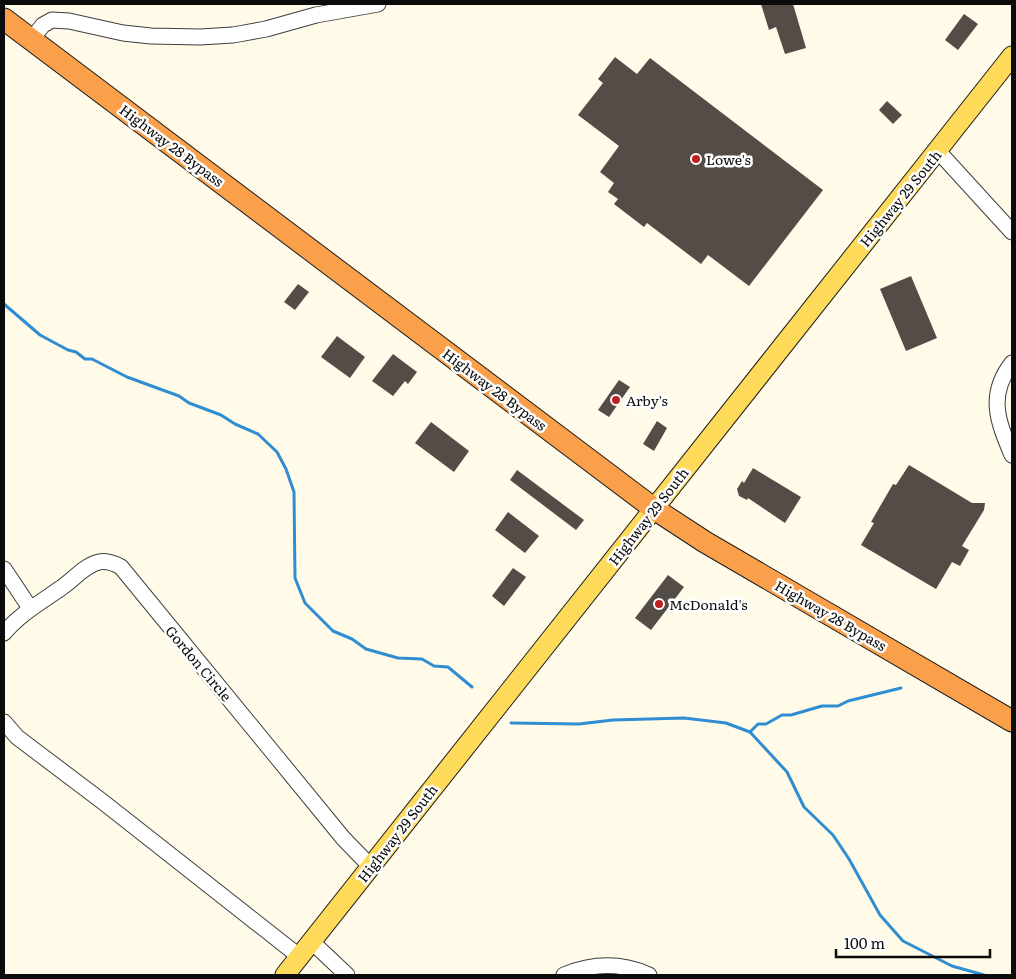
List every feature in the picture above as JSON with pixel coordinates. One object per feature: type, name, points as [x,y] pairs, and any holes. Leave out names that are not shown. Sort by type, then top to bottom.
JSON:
[{"type":"highway","name":"Highway 28 Bypass","points":[[4,19],[653,508],[730,556],[1011,718]]},
{"type":"main road","name":"Highway 29 South","points":[[284,975],[554,636],[653,508],[728,417],[796,328],[1012,56]]},
{"type":"street","points":[[31,40],[43,25],[52,20],[69,21],[123,33],[150,36],[200,37],[233,35],[266,29],[316,15],[378,4]]},
{"type":"street","points":[[938,151],[1012,232]]},
{"type":"street","points":[[1012,364],[1005,373],[998,388],[996,403],[999,419],[1012,455]]},
{"type":"street","name":"Gordon Circle","points":[[4,633],[30,608],[61,588],[92,564],[100,561],[109,562],[121,567],[343,838],[371,867]]},
{"type":"street","points":[[4,569],[30,608]]},
{"type":"street","points":[[4,722],[17,737],[300,957]]},
{"type":"street","points":[[312,942],[347,975]]},
{"type":"street","points":[[564,975],[582,968],[602,966],[634,968],[649,975]]},
{"type":"building","points":[[761,4],[793,4],[806,48],[785,54],[776,27],[769,30]]},
{"type":"building","points":[[964,14],[978,24],[958,50],[945,40]]},
{"type":"building","name":"Lowe's","points":[[615,57],[637,74],[650,58],[823,190],[749,286],[708,255],[701,264],[647,223],[644,227],[614,204],[618,199],[608,192],[614,183],[600,172],[619,146],[578,115],[603,83],[598,79]]},
{"type":"building","points":[[887,101],[902,115],[893,124],[879,110]]},
{"type":"building","points":[[911,276],[937,338],[906,351],[880,289]]},
{"type":"building","points":[[298,284],[309,292],[295,310],[284,302]]},
{"type":"building","points":[[337,336],[365,357],[350,378],[321,357]]},
{"type":"building","points":[[393,354],[417,372],[408,384],[405,381],[393,396],[372,381]]},
{"type":"building","points":[[619,380],[630,387],[609,417],[598,410]]},
{"type":"building","points":[[657,421],[667,428],[654,451],[643,444]]},
{"type":"building","points":[[431,422],[469,451],[454,472],[415,443]]},
{"type":"building","points":[[909,465],[972,503],[985,503],[984,510],[962,546],[969,550],[960,566],[952,562],[936,589],[861,545],[874,523],[871,522],[893,484],[896,485]]},
{"type":"building","points":[[753,468],[801,497],[785,523],[748,498],[747,500],[739,496],[737,489],[742,481],[744,483]]},
{"type":"building","points":[[517,470],[584,520],[576,530],[510,480]]},
{"type":"building","points":[[508,512],[539,536],[525,553],[495,530]]},
{"type":"building","points":[[513,568],[526,577],[504,606],[492,596]]},
{"type":"building","points":[[668,575],[684,587],[651,630],[635,618]]},
{"type":"waterway","points":[[4,304],[40,335],[68,350],[76,352],[85,359],[92,359],[127,377],[179,396],[189,403],[221,415],[235,424],[258,434],[277,452],[286,469],[294,492],[295,578],[305,603],[333,631],[352,639],[366,649],[398,658],[422,659],[434,666],[448,667],[472,687]]},
{"type":"waterway","points":[[750,732],[758,724],[766,724],[782,715],[791,715],[822,706],[838,706],[848,701],[901,688]]},
{"type":"waterway","points":[[511,723],[579,724],[613,720],[684,718],[726,723],[750,732],[787,772],[804,807],[833,835],[849,859],[880,915],[903,941],[952,966],[984,975]]},
{"type":"place","name":"Lowe's","points":[[696,159]]},
{"type":"place","name":"Arby's","points":[[616,400]]},
{"type":"place","name":"McDonald's","points":[[659,604]]}]
